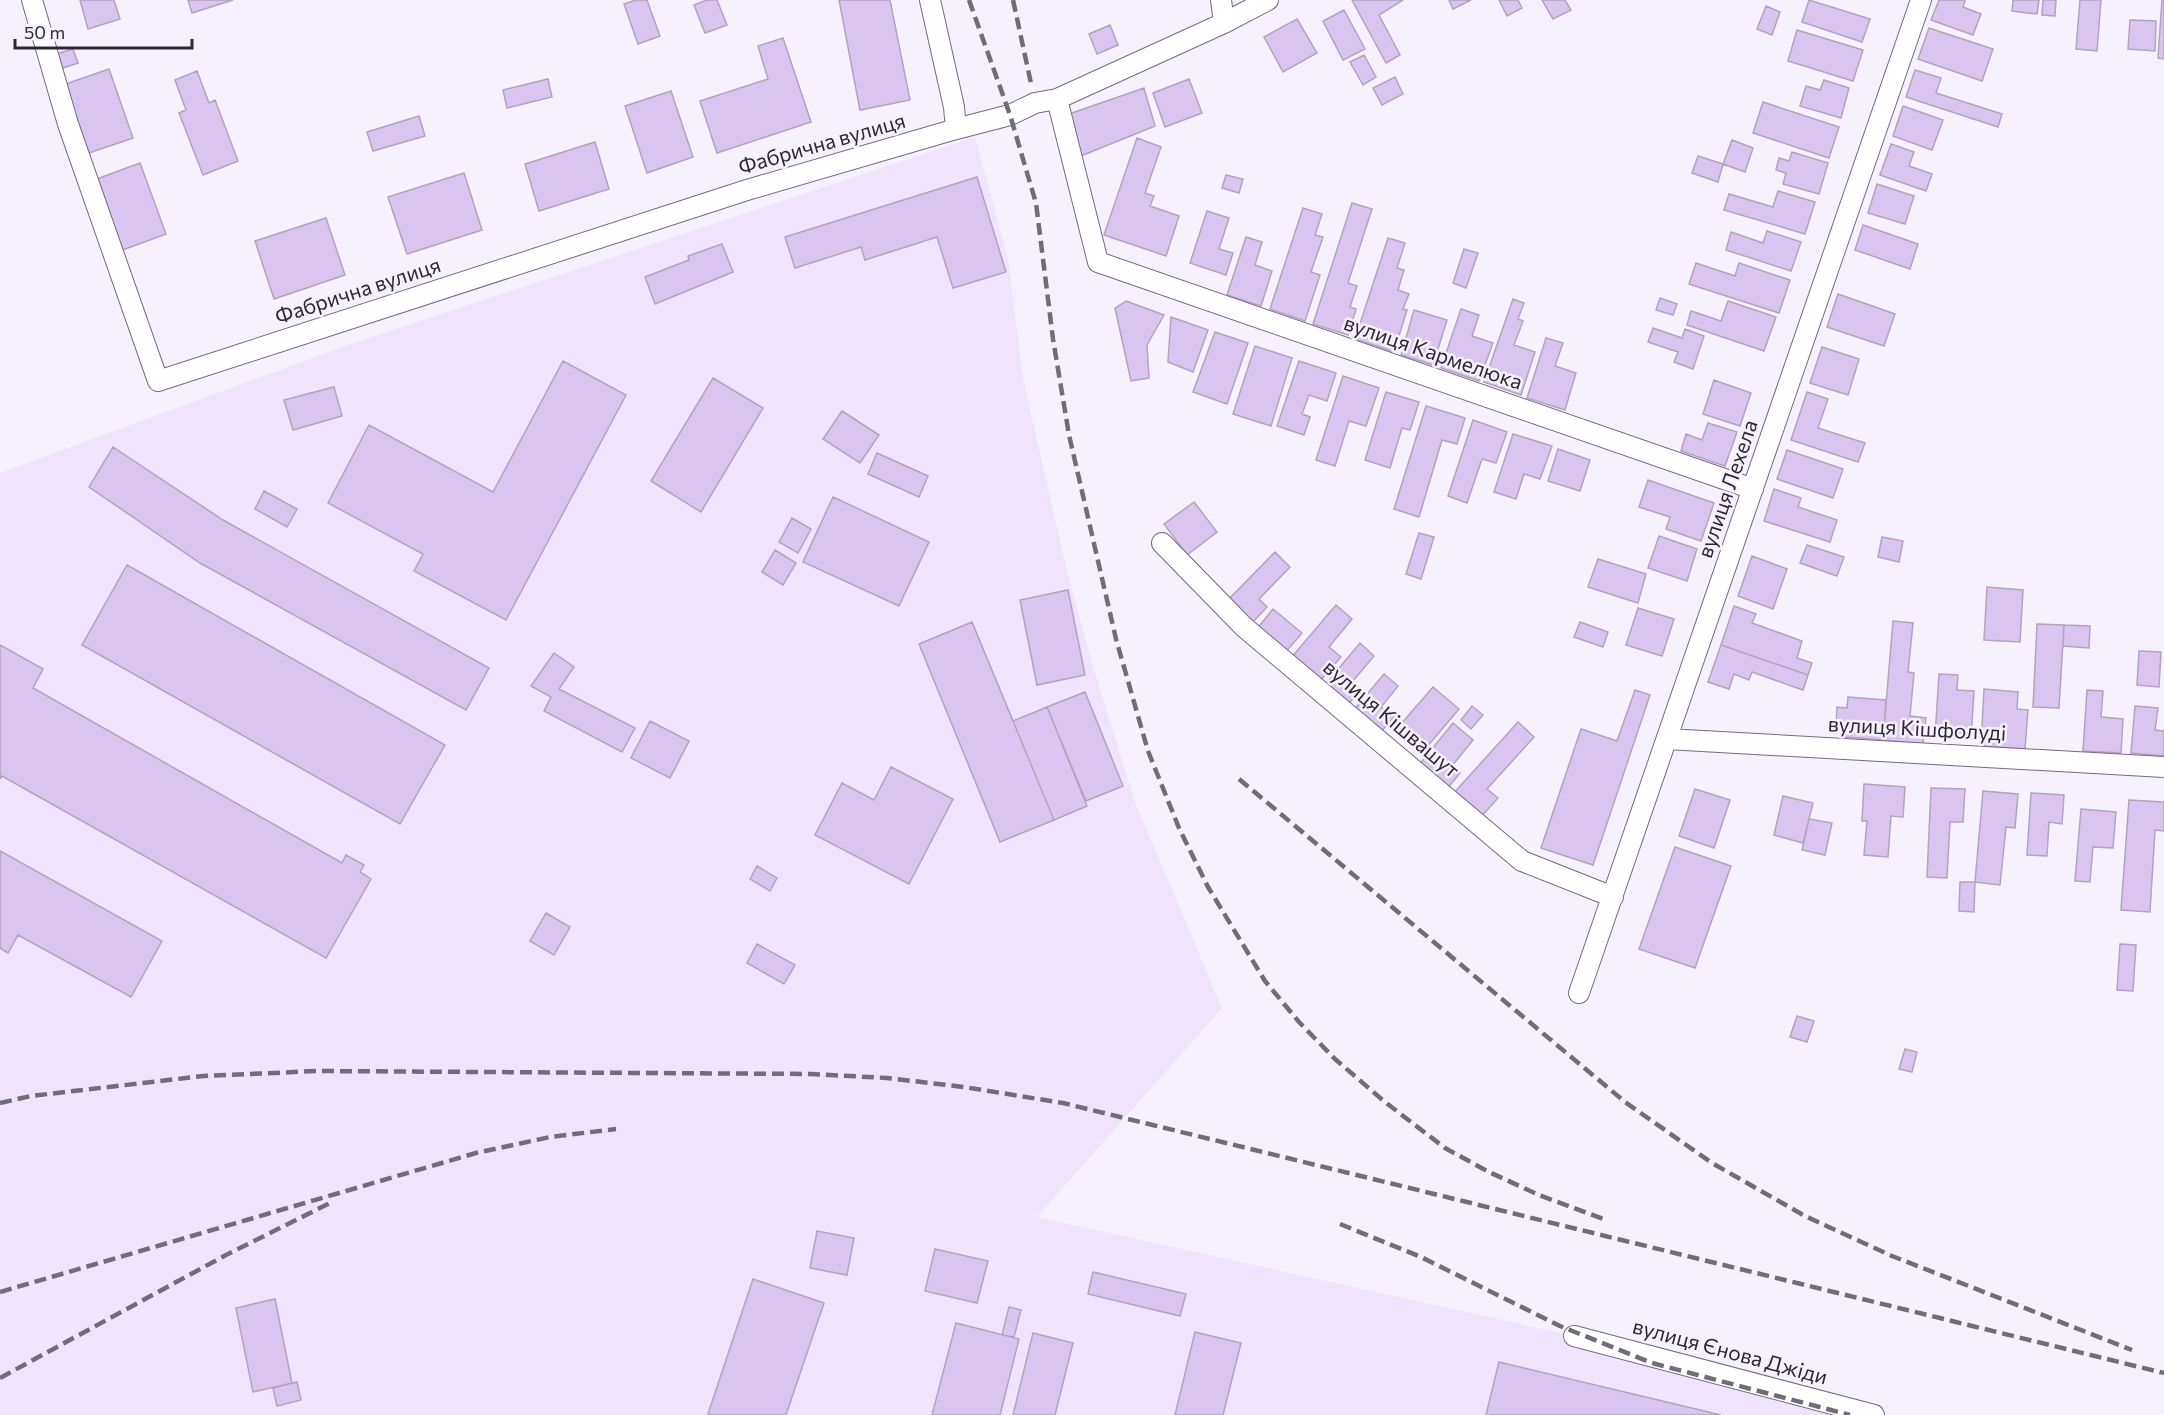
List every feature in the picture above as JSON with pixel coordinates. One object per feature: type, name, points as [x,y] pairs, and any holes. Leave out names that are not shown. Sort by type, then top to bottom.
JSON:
[{"type":"street","name":"Фабрична вулиця","points":[[32,0],[68,124],[158,381],[747,190],[1010,115],[1035,103],[1057,99],[1224,23],[1268,0]]},
{"type":"street","points":[[930,0],[954,107],[956,129]]},
{"type":"street","points":[[1221,0],[1224,23]]},
{"type":"street","name":"вулиця Лехела","points":[[1580,993],[1921,0]]},
{"type":"street","name":"вулиця Кармелюка","points":[[1057,99],[1098,262],[1753,489]]},
{"type":"street","name":"вулиця Кішвашут","points":[[1162,543],[1244,627],[1522,861],[1612,897]]},
{"type":"street","name":"вулиця Кішфолуді","points":[[1667,738],[2164,767]]},
{"type":"street","name":"вулиця Єнова Джіди","points":[[1574,1336],[1874,1415]]},
{"type":"shaded area","points":[[975,137],[1008,259],[1023,379],[1066,567],[1091,660],[1135,802],[1222,1008],[1037,1217],[1574,1336],[1874,1415],[0,1415],[0,473],[345,346]]},
{"type":"building","points":[[80,0],[114,0],[120,19],[88,29]]},
{"type":"building","points":[[188,0],[233,0],[192,13]]},
{"type":"building","points":[[636,0],[647,0],[660,36],[638,44],[624,4]]},
{"type":"building","points":[[707,0],[717,0],[727,25],[705,33],[694,5]]},
{"type":"building","points":[[839,0],[890,0],[910,100],[860,110]]},
{"type":"building","points":[[1352,0],[1403,0],[1379,15],[1400,55],[1386,63]]},
{"type":"building","points":[[1449,0],[1471,0],[1453,9]]},
{"type":"building","points":[[1499,0],[1518,0],[1522,8],[1507,16]]},
{"type":"building","points":[[1542,0],[1565,0],[1571,10],[1553,19]]},
{"type":"building","points":[[1809,0],[1870,19],[1862,42],[1802,22]]},
{"type":"building","points":[[1939,0],[1963,0],[1965,1],[1963,7],[1981,14],[1973,35],[1931,20]]},
{"type":"building","points":[[2013,0],[2039,0],[2037,14],[2012,11]]},
{"type":"building","points":[[2043,0],[2056,0],[2055,16],[2042,15]]},
{"type":"building","points":[[2080,0],[2101,0],[2097,51],[2076,49]]},
{"type":"building","points":[[2162,0],[2164,0],[2164,59],[2158,58]]},
{"type":"building","points":[[1766,6],[1780,12],[1772,35],[1757,29]]},
{"type":"building","points":[[1344,10],[1365,49],[1343,60],[1323,21]]},
{"type":"building","points":[[1297,19],[1317,53],[1283,72],[1264,37]]},
{"type":"building","points":[[2130,20],[2156,21],[2155,51],[2128,49]]},
{"type":"building","points":[[1110,25],[1118,45],[1097,54],[1089,34]]},
{"type":"building","points":[[1929,28],[1993,49],[1982,81],[1918,59]]},
{"type":"building","points":[[1797,30],[1863,50],[1853,81],[1788,61]]},
{"type":"building","points":[[783,38],[811,122],[717,153],[700,101],[768,79],[758,46]]},
{"type":"building","points":[[73,49],[78,63],[60,69],[56,54]]},
{"type":"building","points":[[1364,55],[1376,77],[1363,85],[1350,62]]},
{"type":"building","points":[[109,69],[133,138],[86,154],[63,85]]},
{"type":"building","points":[[1915,70],[1941,78],[1936,93],[2002,114],[1998,127],[1906,97]]},
{"type":"building","points":[[197,71],[209,103],[215,100],[238,161],[203,175],[179,113],[186,110],[175,80]]},
{"type":"building","points":[[1395,77],[1403,94],[1382,105],[1373,88]]},
{"type":"building","points":[[548,79],[552,97],[507,108],[503,90]]},
{"type":"building","points":[[1189,79],[1202,113],[1165,127],[1153,93]]},
{"type":"building","points":[[1824,80],[1849,88],[1841,118],[1800,106],[1806,86],[1820,90]]},
{"type":"building","points":[[1144,88],[1155,126],[1081,156],[1069,114]]},
{"type":"building","points":[[671,91],[693,157],[647,173],[625,106]]},
{"type":"building","points":[[1763,102],[1839,127],[1829,158],[1753,133]]},
{"type":"building","points":[[1903,106],[1943,120],[1932,150],[1893,136]]},
{"type":"building","points":[[419,116],[425,136],[373,151],[367,132]]},
{"type":"building","points":[[1137,138],[1161,147],[1145,193],[1154,196],[1150,206],[1179,216],[1166,256],[1104,235]]},
{"type":"building","points":[[1732,140],[1753,148],[1745,172],[1723,164]]},
{"type":"building","points":[[595,142],[609,189],[539,211],[525,164]]},
{"type":"building","points":[[1891,144],[1914,152],[1909,166],[1932,174],[1926,191],[1880,175]]},
{"type":"building","points":[[1792,152],[1828,163],[1819,194],[1783,184],[1786,173],[1776,170],[1779,158],[1789,161]]},
{"type":"building","points":[[1698,156],[1723,164],[1718,182],[1692,173]]},
{"type":"building","points":[[140,163],[166,234],[120,251],[94,180]]},
{"type":"building","points":[[464,173],[482,230],[407,254],[388,197]]},
{"type":"building","points":[[1226,175],[1243,179],[1239,193],[1222,188]]},
{"type":"building","points":[[977,177],[1006,272],[953,288],[937,237],[865,260],[861,247],[795,268],[785,237]]},
{"type":"building","points":[[1877,184],[1914,196],[1905,224],[1868,213]]},
{"type":"building","points":[[1778,191],[1815,202],[1805,234],[1724,210],[1729,194],[1773,207]]},
{"type":"building","points":[[1352,203],[1372,209],[1348,283],[1357,286],[1350,307],[1356,309],[1348,335],[1313,324]]},
{"type":"building","points":[[1303,208],[1322,214],[1315,235],[1323,237],[1311,272],[1320,275],[1305,321],[1270,309]]},
{"type":"building","points":[[1207,211],[1229,218],[1219,249],[1233,253],[1226,275],[1190,263]]},
{"type":"building","points":[[326,218],[345,275],[274,299],[255,241]]},
{"type":"building","points":[[1863,225],[1918,244],[1910,269],[1855,250]]},
{"type":"building","points":[[1767,231],[1801,242],[1791,271],[1726,250],[1731,232],[1763,243]]},
{"type":"building","points":[[1246,237],[1262,242],[1255,265],[1272,271],[1261,306],[1227,295]]},
{"type":"building","points":[[1388,238],[1405,243],[1397,268],[1404,270],[1398,290],[1409,294],[1403,309],[1407,310],[1394,352],[1355,339]]},
{"type":"building","points":[[722,244],[733,272],[655,304],[645,277],[689,260],[688,256]]},
{"type":"building","points":[[1464,249],[1478,253],[1466,288],[1453,283]]},
{"type":"building","points":[[1696,263],[1735,276],[1739,263],[1790,280],[1779,313],[1689,284]]},
{"type":"building","points":[[1838,294],[1895,314],[1884,346],[1827,327]]},
{"type":"building","points":[[1660,298],[1677,304],[1673,315],[1656,310]]},
{"type":"building","points":[[1513,299],[1524,303],[1518,319],[1523,321],[1514,345],[1535,352],[1521,395],[1484,382]]},
{"type":"building","points":[[1126,301],[1164,315],[1147,345],[1149,378],[1131,381],[1115,308]]},
{"type":"building","points":[[1728,301],[1776,317],[1764,351],[1687,325],[1691,311],[1721,321]]},
{"type":"building","points":[[1461,309],[1479,315],[1472,336],[1493,343],[1479,381],[1441,368]]},
{"type":"building","points":[[1414,310],[1447,320],[1433,365],[1401,355]]},
{"type":"building","points":[[1171,317],[1208,330],[1193,372],[1168,362]]},
{"type":"building","points":[[1653,328],[1682,338],[1685,329],[1704,336],[1693,369],[1674,362],[1678,352],[1648,342]]},
{"type":"building","points":[[1215,332],[1248,343],[1227,404],[1193,392]]},
{"type":"building","points":[[1546,338],[1563,343],[1555,366],[1576,373],[1565,410],[1527,398]]},
{"type":"building","points":[[1255,346],[1292,358],[1271,426],[1233,414]]},
{"type":"building","points":[[1822,347],[1859,359],[1848,395],[1810,383]]},
{"type":"building","points":[[563,361],[626,395],[506,620],[414,571],[423,554],[328,503],[369,425],[493,492]]},
{"type":"building","points":[[1299,361],[1336,373],[1327,401],[1309,395],[1302,414],[1310,417],[1304,435],[1277,426]]},
{"type":"building","points":[[1343,376],[1379,388],[1366,426],[1349,421],[1335,466],[1316,460]]},
{"type":"building","points":[[713,378],[763,408],[701,512],[651,481]]},
{"type":"building","points":[[1714,380],[1751,393],[1740,426],[1703,414]]},
{"type":"building","points":[[334,387],[342,416],[293,430],[284,400]]},
{"type":"building","points":[[1386,392],[1419,402],[1410,430],[1402,428],[1390,468],[1365,460]]},
{"type":"building","points":[[1807,392],[1828,399],[1818,428],[1865,443],[1858,462],[1791,440]]},
{"type":"building","points":[[1426,406],[1465,418],[1457,444],[1442,440],[1419,517],[1394,509]]},
{"type":"building","points":[[842,411],[879,435],[860,463],[823,439]]},
{"type":"building","points":[[1473,420],[1507,432],[1496,463],[1482,459],[1467,503],[1448,496]]},
{"type":"building","points":[[1708,423],[1737,432],[1725,466],[1681,451],[1686,434],[1702,440]]},
{"type":"building","points":[[1513,434],[1552,446],[1540,479],[1524,474],[1516,499],[1494,492]]},
{"type":"building","points":[[113,447],[223,520],[489,668],[466,710],[200,563],[89,487]]},
{"type":"building","points":[[1558,449],[1590,460],[1580,491],[1548,481]]},
{"type":"building","points":[[1787,450],[1843,469],[1833,498],[1777,479]]},
{"type":"building","points":[[877,453],[928,476],[919,497],[868,474]]},
{"type":"building","points":[[1648,480],[1714,503],[1701,541],[1666,529],[1670,517],[1639,507]]},
{"type":"building","points":[[1774,489],[1801,498],[1798,507],[1837,520],[1830,542],[1764,521]]},
{"type":"building","points":[[264,491],[297,509],[287,527],[255,509]]},
{"type":"building","points":[[833,497],[929,542],[899,606],[803,562]]},
{"type":"building","points":[[1194,502],[1217,532],[1187,555],[1164,524]]},
{"type":"building","points":[[792,518],[811,529],[798,553],[779,542]]},
{"type":"building","points":[[1419,533],[1434,537],[1421,579],[1406,574]]},
{"type":"building","points":[[1659,536],[1697,549],[1687,581],[1648,568]]},
{"type":"building","points":[[1882,537],[1903,541],[1899,562],[1878,557]]},
{"type":"building","points":[[1807,545],[1844,557],[1837,576],[1800,563]]},
{"type":"building","points":[[775,550],[796,563],[783,585],[762,572]]},
{"type":"building","points":[[1275,552],[1290,567],[1259,599],[1267,607],[1251,624],[1227,601]]},
{"type":"building","points":[[1752,556],[1787,569],[1773,609],[1738,596]]},
{"type":"building","points":[[1598,559],[1646,574],[1638,603],[1588,587]]},
{"type":"building","points":[[127,565],[445,745],[400,824],[82,645]]},
{"type":"building","points":[[1987,587],[2023,590],[2020,642],[1984,640]]},
{"type":"building","points":[[1068,590],[1085,675],[1037,685],[1020,600]]},
{"type":"building","points":[[1336,605],[1352,619],[1329,647],[1341,657],[1319,682],[1291,658]]},
{"type":"building","points":[[1734,606],[1756,614],[1752,623],[1802,641],[1797,658],[1812,663],[1808,675],[1721,645]]},
{"type":"building","points":[[1638,608],[1674,619],[1662,656],[1626,645]]},
{"type":"building","points":[[1273,609],[1302,633],[1284,654],[1256,630]]},
{"type":"building","points":[[1893,621],[1913,623],[1908,672],[1914,673],[1910,716],[1926,718],[1923,744],[1883,740]]},
{"type":"building","points":[[972,622],[1054,820],[1000,842],[919,644]]},
{"type":"building","points":[[1580,622],[1608,632],[1603,647],[1574,637]]},
{"type":"building","points":[[2037,624],[2064,625],[2059,708],[2033,707]]},
{"type":"building","points":[[2064,625],[2090,626],[2089,648],[2063,646]]},
{"type":"building","points":[[1360,643],[1374,656],[1352,682],[1361,689],[1347,706],[1324,686]]},
{"type":"building","points":[[0,645],[43,669],[33,688],[342,863],[346,855],[364,865],[360,872],[371,879],[326,958],[2,776],[0,779]]},
{"type":"building","points":[[1721,645],[1808,675],[1803,690],[1752,672],[1749,680],[1734,674],[1729,689],[1708,682]]},
{"type":"building","points":[[2139,651],[2161,652],[2159,687],[2137,685]]},
{"type":"building","points":[[554,653],[574,667],[559,689],[635,728],[622,752],[544,711],[551,697],[531,686]]},
{"type":"building","points":[[1384,674],[1398,686],[1381,707],[1394,717],[1379,734],[1353,711]]},
{"type":"building","points":[[1939,674],[1958,675],[1957,690],[1974,691],[1971,739],[1935,737]]},
{"type":"building","points":[[1433,687],[1459,709],[1421,754],[1395,731]]},
{"type":"building","points":[[1984,689],[2018,692],[2017,709],[2028,710],[2025,749],[1981,746]]},
{"type":"building","points":[[1635,690],[1650,695],[1593,865],[1541,848],[1581,729],[1617,741]]},
{"type":"building","points":[[2087,690],[2103,691],[2101,717],[2123,719],[2121,753],[2083,751]]},
{"type":"building","points":[[1085,692],[1123,786],[1086,801],[1047,707]]},
{"type":"building","points":[[1848,697],[1886,700],[1883,740],[1844,737],[1845,724],[1836,723],[1837,707],[1847,708]]},
{"type":"building","points":[[1472,706],[1483,715],[1471,729],[1461,720]]},
{"type":"building","points":[[2135,706],[2158,708],[2155,730],[2164,731],[2164,756],[2131,753]]},
{"type":"building","points":[[1047,707],[1087,806],[1054,820],[1013,721]]},
{"type":"building","points":[[650,721],[689,741],[670,778],[631,758]]},
{"type":"building","points":[[1518,722],[1534,737],[1487,789],[1498,798],[1479,819],[1452,795]]},
{"type":"building","points":[[1453,723],[1473,740],[1452,766],[1460,773],[1446,790],[1418,766]]},
{"type":"building","points":[[891,767],[953,799],[909,884],[815,835],[842,783],[874,800]]},
{"type":"building","points":[[1864,784],[1905,787],[1903,817],[1891,816],[1888,857],[1864,855],[1867,821],[1862,821]]},
{"type":"building","points":[[1931,788],[1965,789],[1963,822],[1950,822],[1947,878],[1927,877]]},
{"type":"building","points":[[1695,789],[1730,800],[1714,848],[1679,836]]},
{"type":"building","points":[[1983,791],[2018,794],[2015,828],[2006,827],[2000,885],[1975,882]]},
{"type":"building","points":[[2031,793],[2064,795],[2062,824],[2049,822],[2047,856],[2027,855]]},
{"type":"building","points":[[1783,796],[1813,803],[1803,843],[1774,835]]},
{"type":"building","points":[[2129,800],[2164,802],[2164,831],[2155,830],[2150,912],[2121,910]]},
{"type":"building","points":[[2081,809],[2116,812],[2113,848],[2093,847],[2090,882],[2075,881]]},
{"type":"building","points":[[1809,819],[1832,823],[1825,855],[1802,850]]},
{"type":"building","points":[[1675,847],[1731,866],[1695,968],[1639,949]]},
{"type":"building","points":[[0,851],[162,941],[131,997],[18,935],[8,953],[0,948]]},
{"type":"building","points":[[757,866],[777,878],[770,891],[750,879]]},
{"type":"building","points":[[1960,882],[1975,882],[1974,912],[1959,911]]},
{"type":"building","points":[[546,913],[570,927],[554,955],[530,941]]},
{"type":"building","points":[[757,944],[795,965],[784,984],[747,963]]},
{"type":"building","points":[[2120,944],[2136,945],[2133,991],[2117,990]]},
{"type":"building","points":[[1797,1016],[1814,1021],[1807,1042],[1790,1037]]},
{"type":"building","points":[[1905,1049],[1917,1052],[1912,1072],[1899,1069]]},
{"type":"building","points":[[817,1231],[854,1238],[847,1275],[810,1268]]},
{"type":"building","points":[[935,1249],[988,1261],[977,1303],[925,1291]]},
{"type":"building","points":[[1093,1272],[1186,1294],[1180,1316],[1088,1294]]},
{"type":"building","points":[[753,1279],[824,1303],[786,1415],[708,1414]]},
{"type":"building","points":[[275,1299],[292,1383],[253,1392],[236,1308]]},
{"type":"building","points":[[1009,1307],[1021,1310],[1014,1337],[1002,1335]]},
{"type":"building","points":[[956,1323],[1019,1339],[1000,1415],[932,1415]]},
{"type":"building","points":[[1195,1332],[1241,1343],[1223,1415],[1175,1415]]},
{"type":"building","points":[[1033,1333],[1073,1343],[1055,1415],[1013,1415]]},
{"type":"building","points":[[1499,1362],[1721,1415],[1486,1415]]},
{"type":"building","points":[[297,1382],[301,1400],[277,1406],[273,1388]]},
{"type":"railway","points":[[969,0],[1010,115],[1036,203],[1053,339],[1069,435],[1116,639],[1148,751],[1179,828],[1208,887],[1265,981],[1299,1022],[1335,1059],[1385,1102],[1445,1148],[1489,1172],[1539,1195],[1606,1220]]},
{"type":"railway","points":[[1013,0],[1032,88]]},
{"type":"railway","points":[[1239,779],[1625,1102],[1712,1163],[1805,1216],[1892,1256],[2132,1350]]},
{"type":"railway","points":[[0,1103],[31,1096],[203,1076],[318,1071],[811,1074],[887,1078],[964,1087],[1063,1103],[2164,1373]]},
{"type":"railway","points":[[0,1292],[476,1153],[550,1137],[616,1129]]},
{"type":"railway","points":[[0,1378],[226,1255],[330,1203]]},
{"type":"railway","points":[[1340,1224],[1421,1257],[1560,1326],[1652,1363],[1850,1415]]}]
